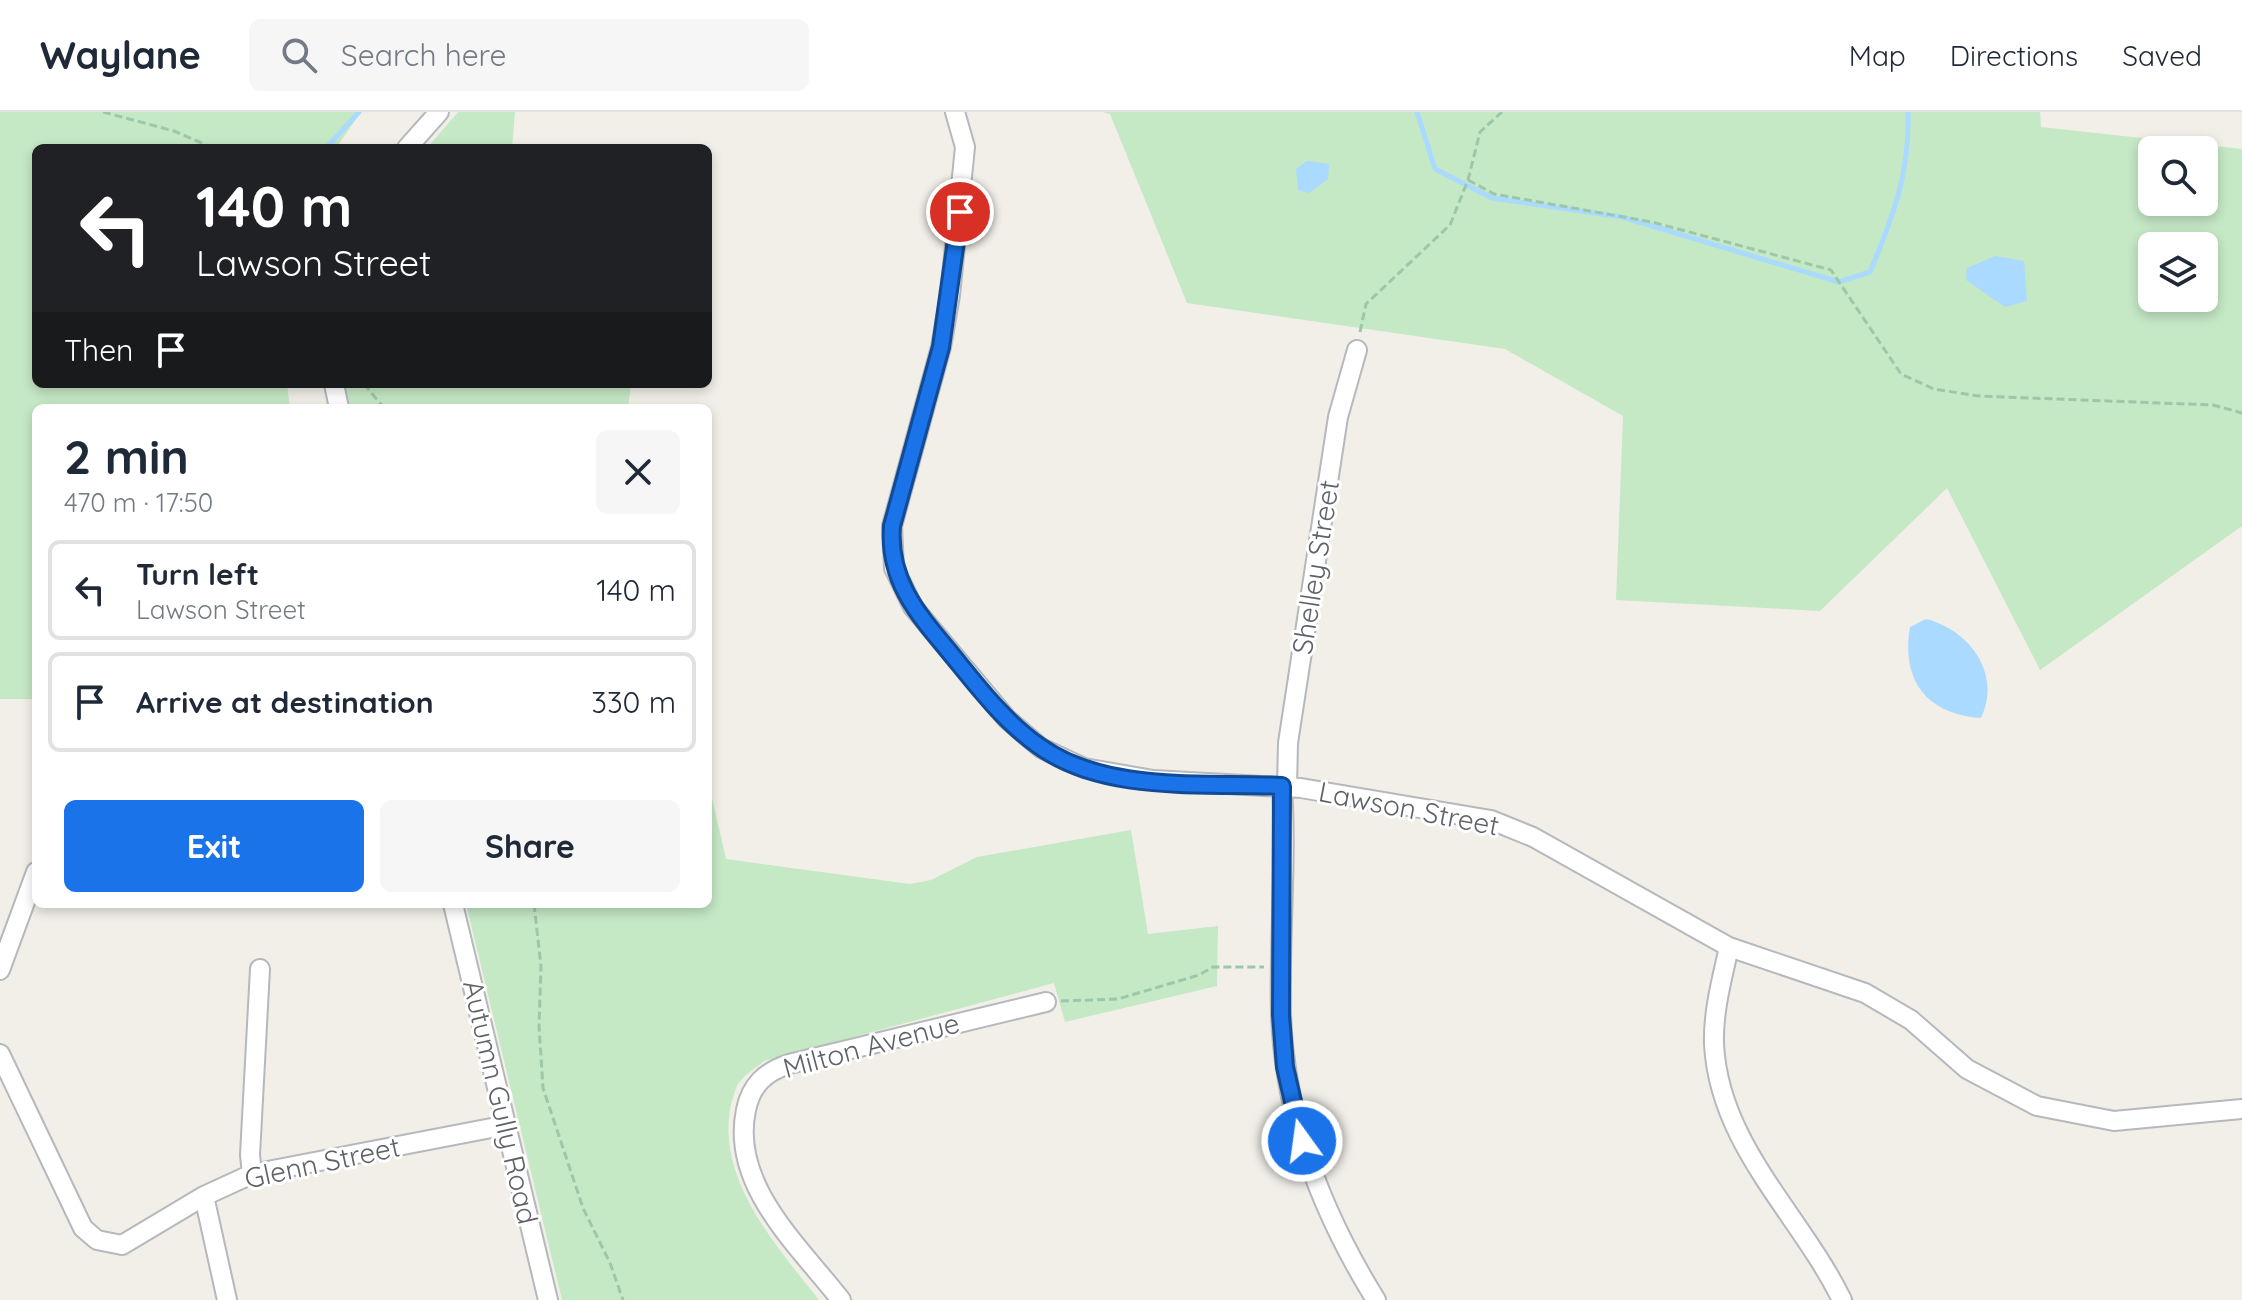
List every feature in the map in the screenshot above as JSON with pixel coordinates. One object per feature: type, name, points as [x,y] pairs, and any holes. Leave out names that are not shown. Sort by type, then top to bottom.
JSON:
[{"type":"street","points":[[411,144],[439,112]]},
{"type":"street","name":"Lawson Street","points":[[955,112],[965,147],[955,263],[941,347],[892,526],[891,547],[902,589],[926,625],[1007,719],[1041,748],[1062,759],[1130,778],[1284,786],[1508,825],[1729,947],[1865,993],[1911,1020],[1967,1069],[2037,1106],[2114,1121],[2242,1109]]},
{"type":"street","name":"Shelley Street","points":[[1357,350],[1338,417],[1288,743],[1284,786],[1281,966],[1285,1067],[1310,1171],[1352,1262],[1376,1300]]},
{"type":"street","points":[[0,970],[5,938],[32,881]]},
{"type":"street","name":"Autumn Gully Road","points":[[454,908],[548,1300]]},
{"type":"street","points":[[1729,947],[1714,1042],[1723,1096],[1747,1150],[1842,1300]]},
{"type":"street","points":[[252,1174],[250,1155],[260,969]]},
{"type":"street","name":"Milton Avenue","points":[[841,1300],[766,1204],[751,1177],[746,1160],[743,1121],[753,1087],[764,1075],[789,1064],[1046,1002]]},
{"type":"street","name":"Glenn Street","points":[[0,1054],[83,1228],[105,1244],[131,1241],[204,1196],[252,1174],[507,1125]]},
{"type":"street","points":[[204,1196],[227,1300]]},
{"type":"path","points":[[103,112],[174,131],[204,144]]},
{"type":"path","points":[[1357,350],[1366,304],[1450,225],[1465,190],[1480,132],[1502,112]]},
{"type":"path","points":[[1468,180],[1494,194],[1652,222],[1831,270],[1901,374],[1934,389],[1978,396],[2213,405],[2242,413]]},
{"type":"path","points":[[367,388],[381,404]]},
{"type":"path","points":[[534,908],[541,966],[539,1026],[543,1088],[583,1208],[610,1263],[623,1300]]},
{"type":"path","points":[[1046,1002],[1118,999],[1199,975],[1213,967],[1281,966]]},
{"type":"green space","points":[[0,112],[361,112],[339,144],[32,144],[32,388],[288,388],[290,404],[32,404],[32,699],[0,699]]},
{"type":"green space","points":[[458,112],[515,112],[512,144],[430,144]]},
{"type":"green space","points":[[1103,112],[2040,112],[2041,127],[2138,138],[2138,216],[2218,216],[2218,146],[2242,149],[2242,526],[2040,670],[1947,488],[1820,611],[1616,600],[1623,416],[1505,349],[1187,303],[1110,114]]},
{"type":"green space","points":[[341,388],[630,388],[628,404],[344,404]]},
{"type":"green space","points":[[712,798],[726,859],[910,884],[931,880],[977,857],[1131,830],[1148,934],[1218,926],[1217,986],[1065,1022],[1054,983],[764,1061],[745,1076],[737,1086],[729,1116],[730,1145],[737,1174],[765,1228],[819,1300],[562,1300],[467,908],[712,908]]},
{"type":"water","points":[[1307,161],[1329,164],[1328,179],[1309,193],[1298,190],[1296,169]]},
{"type":"water","points":[[1995,256],[2024,261],[2027,301],[2005,307],[1966,280],[1967,268]]},
{"type":"water","points":[[1926,619],[1956,633],[1978,656],[1987,686],[1981,718],[1945,710],[1922,691],[1914,678],[1908,646],[1910,627]]},
{"type":"waterway","points":[[330,144],[359,112]]},
{"type":"waterway","points":[[1417,112],[1435,169],[1492,198],[1622,217],[1839,282],[1870,272],[1893,213],[1903,175],[1908,112]]},
{"type":"route","points":[[960,212],[941,347],[892,526],[894,568],[902,589],[926,625],[1007,719],[1041,748],[1084,768],[1130,778],[1282,786],[1281,1015],[1285,1067],[1302,1141]]}]
